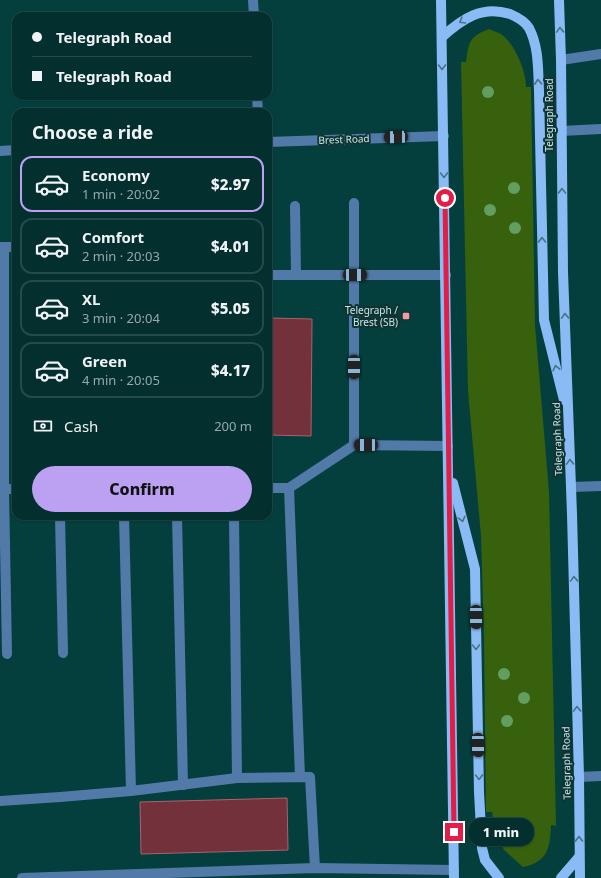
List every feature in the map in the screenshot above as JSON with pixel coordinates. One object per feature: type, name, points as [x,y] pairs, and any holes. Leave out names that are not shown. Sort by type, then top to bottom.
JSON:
[{"type":"main road","points":[[441,0],[454,874]]},
{"type":"main road","name":"Telegraph Road","points":[[559,0],[563,272],[571,487],[579,777],[580,878]]},
{"type":"main road","points":[[442,37],[458,22],[474,14],[488,11],[500,11],[518,17],[529,27],[535,42],[539,91],[544,320],[569,420]]},
{"type":"main road","points":[[449,468],[475,569],[479,792],[482,848],[485,860],[499,878]]},
{"type":"main road","points":[[561,878],[579,857]]},
{"type":"street","points":[[253,0],[254,12]]},
{"type":"street","points":[[561,60],[601,54]]},
{"type":"street","points":[[561,131],[601,129]]},
{"type":"street","name":"Brest Road","points":[[272,142],[444,136]]},
{"type":"street","points":[[0,151],[12,150]]},
{"type":"street","points":[[354,203],[354,444]]},
{"type":"street","points":[[295,206],[296,275]]},
{"type":"street","points":[[2,247],[2,489],[7,654]]},
{"type":"street","points":[[272,275],[446,275]]},
{"type":"street","points":[[272,488],[289,488],[354,444],[448,446]]},
{"type":"street","points":[[571,487],[601,486]]},
{"type":"street","points":[[289,488],[300,777]]},
{"type":"street","points":[[60,520],[63,653]]},
{"type":"street","points":[[124,520],[131,791]]},
{"type":"street","points":[[177,520],[183,785]]},
{"type":"street","points":[[234,520],[238,778]]},
{"type":"street","points":[[579,777],[601,776]]},
{"type":"street","points":[[0,801],[131,791],[238,778],[310,777],[315,868]]},
{"type":"street","points":[[22,878],[315,868],[454,874]]},
{"type":"green space","points":[[489,29],[501,34],[511,44],[522,66],[526,87],[531,87],[535,325],[549,492],[556,826],[551,825],[550,841],[543,858],[538,862],[523,867],[504,850],[496,834],[492,812],[486,812],[481,536],[468,391],[461,62],[466,62],[469,44],[474,37]]},
{"type":"building","points":[[272,318],[312,319],[311,436],[272,435]]},
{"type":"building","points":[[287,798],[288,850],[141,854],[140,802]]},
{"type":"place","name":"Telegraph / Brest (SB)","points":[[406,316]]},
{"type":"route","points":[[445,198],[454,832]]}]
